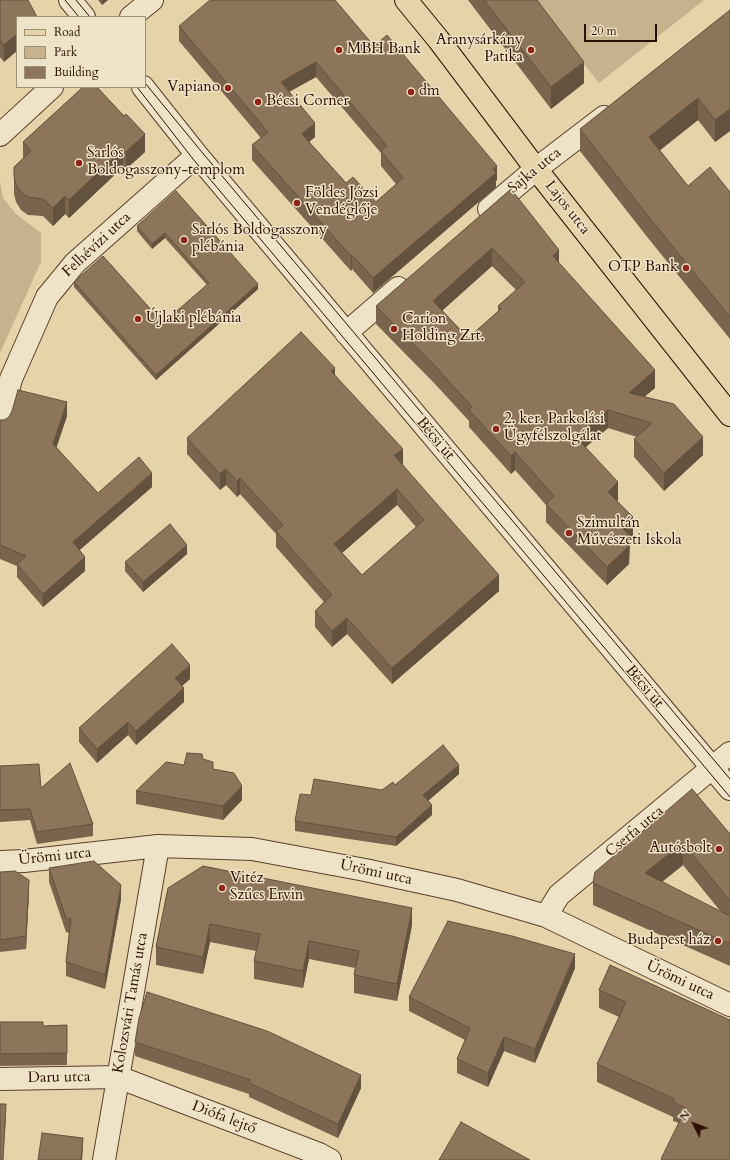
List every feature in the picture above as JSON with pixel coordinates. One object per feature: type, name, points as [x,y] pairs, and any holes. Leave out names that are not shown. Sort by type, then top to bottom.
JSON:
[{"type":"main road","name":"Lajos utca","points":[[406,0],[438,39],[536,169],[730,415]]},
{"type":"street","points":[[70,0],[83,16]]},
{"type":"street","points":[[132,16],[152,0]]},
{"type":"street","points":[[0,135],[51,88]]},
{"type":"street","name":"Bécsi út","points":[[144,88],[197,155],[730,789]]},
{"type":"street","name":"Sajka utca","points":[[474,222],[536,169],[620,104]]},
{"type":"street","name":"Felhévízi utca","points":[[0,422],[11,379],[47,297],[75,263],[197,155]]},
{"type":"street","points":[[346,333],[414,274]]},
{"type":"street","name":"Cserfa utca","points":[[546,916],[559,895],[730,752]]},
{"type":"street","name":"Ürömi utca","points":[[0,862],[24,861],[158,846],[252,849],[365,870],[457,890],[546,916],[730,1005]]},
{"type":"street","name":"Kolozsvári Tamás utca","points":[[104,1160],[158,846]]},
{"type":"street","name":"Daru utca","points":[[0,1079],[118,1077]]},
{"type":"street","name":"Diófa lejtő","points":[[118,1077],[319,1154],[330,1160]]},
{"type":"green space","points":[[533,0],[704,0],[599,83]]},
{"type":"green space","points":[[0,181],[3,198],[16,214],[41,233],[41,262],[0,353]]},
{"type":"building","points":[[0,0],[28,0],[36,16],[16,16],[16,35],[4,45],[0,40]]},
{"type":"building","points":[[210,0],[335,0],[374,46],[387,35],[497,166],[493,169],[496,173],[373,278],[352,255],[351,256],[252,145],[268,132],[179,26]],"holes":[[[316,62],[387,146],[381,151],[403,178],[376,202],[353,177],[346,183],[302,134],[315,123],[281,82]]]},
{"type":"building","points":[[484,0],[537,0],[584,62],[551,87]]},
{"type":"building","points":[[730,10],[730,109],[715,120],[698,98],[649,137],[688,186],[710,167],[730,192],[730,317],[580,129]]},
{"type":"building","name":"Sarlós Boldogasszony-templom","points":[[82,88],[98,88],[124,116],[126,114],[145,134],[126,152],[123,149],[69,200],[65,196],[53,208],[43,199],[28,197],[21,192],[16,185],[14,167],[31,151],[23,142]]},
{"type":"building","points":[[511,189],[559,250],[553,256],[655,370],[629,393],[674,404],[703,437],[664,473],[634,439],[652,423],[608,410],[576,437],[618,482],[608,492],[633,517],[622,528],[630,536],[624,541],[629,546],[607,567],[546,504],[554,496],[515,452],[511,456],[469,410],[472,407],[436,367],[376,306]],"holes":[[[492,248],[525,282],[498,306],[501,309],[468,338],[433,301]]]},
{"type":"building","points":[[176,191],[258,284],[156,375],[74,282],[103,256],[163,323],[209,283],[165,233],[152,244],[137,226]]},
{"type":"building","points":[[301,332],[335,368],[331,371],[403,449],[394,455],[499,575],[392,668],[347,618],[332,631],[315,611],[332,595],[276,531],[283,525],[240,478],[237,481],[226,469],[220,474],[187,438]],"holes":[[[397,489],[424,520],[362,575],[334,544]]]},
{"type":"building","points":[[18,390],[67,402],[53,444],[98,493],[139,457],[152,473],[73,542],[85,557],[43,594],[17,564],[26,556],[0,545],[0,420],[4,420],[9,417]]},
{"type":"building","points":[[170,524],[187,545],[143,582],[125,562]]},
{"type":"building","points":[[172,644],[190,665],[175,678],[184,688],[136,731],[128,722],[97,749],[79,728]]},
{"type":"building","points":[[443,745],[459,765],[423,795],[432,805],[396,837],[295,821],[300,794],[311,795],[314,779],[382,790],[393,782],[395,785]]},
{"type":"building","points":[[187,753],[202,754],[203,759],[213,762],[213,769],[234,773],[242,786],[223,806],[136,791],[166,762],[184,765]]},
{"type":"building","points":[[70,763],[93,824],[37,832],[30,809],[0,810],[0,766],[39,764],[41,788]]},
{"type":"building","points":[[692,789],[730,834],[730,901],[683,843],[645,873],[730,916],[730,944],[593,883],[595,872]]},
{"type":"building","points":[[94,861],[121,885],[105,975],[66,962],[71,919],[66,918],[49,868]]},
{"type":"building","points":[[203,866],[412,908],[397,984],[354,975],[359,951],[309,941],[303,971],[254,961],[260,934],[210,924],[203,957],[156,947],[168,888]]},
{"type":"building","points":[[15,871],[29,880],[26,936],[0,940],[0,872]]},
{"type":"building","points":[[448,921],[512,936],[575,954],[535,1049],[504,1037],[488,1073],[457,1059],[470,1028],[409,997]]},
{"type":"building","points":[[610,965],[730,1020],[730,1160],[661,1159],[686,1108],[673,1102],[675,1099],[597,1064],[626,1002],[599,990]]},
{"type":"building","points":[[147,992],[267,1031],[361,1075],[338,1124],[249,1083],[251,1080],[135,1042],[139,1018]]},
{"type":"building","points":[[0,1022],[43,1022],[43,1026],[67,1025],[67,1053],[0,1054]]},
{"type":"building","points":[[0,1104],[6,1104],[3,1160],[0,1160]]},
{"type":"building","points":[[461,1122],[530,1160],[439,1160]]},
{"type":"building","points":[[42,1133],[83,1138],[81,1160],[38,1160]]},
{"type":"tram line","points":[[65,0],[78,16]]},
{"type":"tram line","points":[[76,0],[89,16]]},
{"type":"tram line","points":[[146,84],[730,779]]},
{"type":"tram line","points":[[138,88],[193,159],[730,797]]},
{"type":"place","name":"MBH Bank","points":[[339,50]]},
{"type":"place","name":"Aranysárkány Patika","points":[[531,50]]},
{"type":"place","name":"Vapiano","points":[[228,88]]},
{"type":"place","name":"dm","points":[[411,92]]},
{"type":"place","name":"Bécsi Corner","points":[[258,102]]},
{"type":"place","name":"Sarlós Boldogasszony-templom","points":[[79,163]]},
{"type":"place","name":"Földes Józsi Vendéglője","points":[[297,203]]},
{"type":"place","name":"Sarlós Boldogasszony plébánia","points":[[184,240]]},
{"type":"place","name":"OTP Bank","points":[[686,268]]},
{"type":"place","name":"Újlaki plébánia","points":[[138,319]]},
{"type":"place","name":"Carion Holding Zrt.","points":[[394,329]]},
{"type":"place","name":"2. ker. Parkolási Ügyfélszolgálat","points":[[496,429]]},
{"type":"place","name":"Szimultán Művészeti Iskola","points":[[569,533]]},
{"type":"place","name":"Autósbolt","points":[[719,849]]},
{"type":"place","name":"Vitéz Szűcs Ervin","points":[[222,888]]},
{"type":"place","name":"Budapest ház","points":[[718,941]]}]
